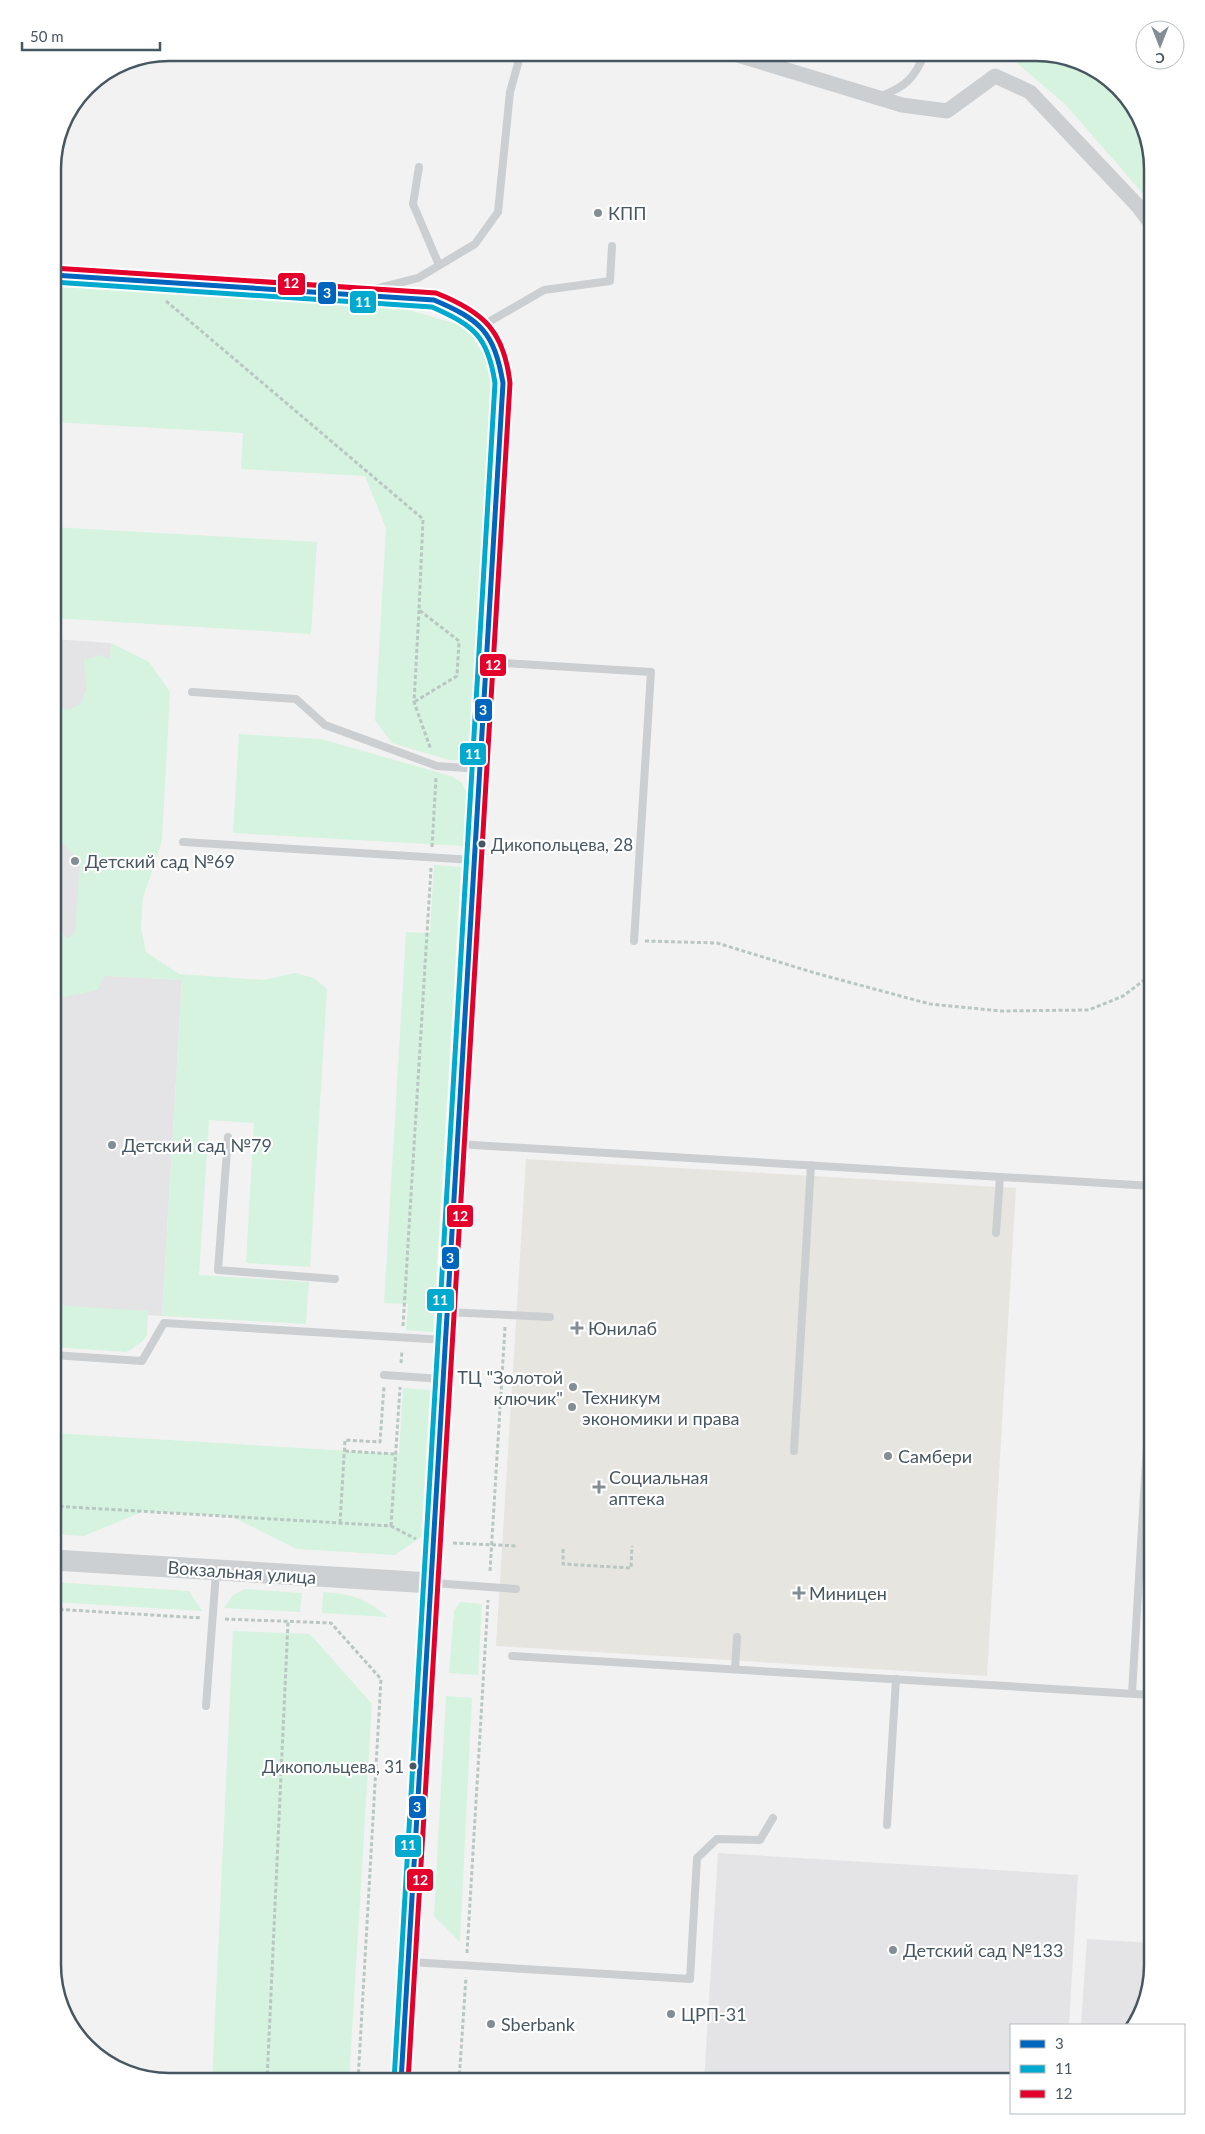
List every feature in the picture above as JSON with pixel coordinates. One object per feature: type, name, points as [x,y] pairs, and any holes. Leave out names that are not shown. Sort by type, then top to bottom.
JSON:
[{"type":"main road","name":"Вокзальная улица","points":[[61,1561],[431,1583]]},
{"type":"main road","points":[[401,2073],[431,1583]]},
{"type":"street","points":[[757,61],[902,105],[946,111],[995,76],[1030,92],[1144,214]]},
{"type":"street","points":[[61,276],[434,300],[466,314],[480,327],[497,352],[503,383],[431,1583]]},
{"type":"lane","points":[[352,294],[418,278],[475,244],[498,212],[510,92],[519,61]]},
{"type":"lane","points":[[876,97],[898,90],[916,74],[922,61]]},
{"type":"lane","points":[[419,168],[413,204],[439,265]]},
{"type":"lane","points":[[480,327],[544,290],[610,281],[612,246]]},
{"type":"lane","points":[[486,662],[651,672],[634,941]]},
{"type":"lane","points":[[192,692],[296,699],[325,725],[437,766],[480,769]]},
{"type":"lane","points":[[183,842],[474,860]]},
{"type":"lane","points":[[228,1137],[218,1270],[335,1279]]},
{"type":"lane","points":[[457,1144],[1144,1186]]},
{"type":"lane","points":[[794,1451],[811,1166]]},
{"type":"lane","points":[[996,1232],[1000,1177]]},
{"type":"lane","points":[[447,1312],[550,1317]]},
{"type":"lane","points":[[61,1356],[142,1361],[164,1324],[445,1340]]},
{"type":"lane","points":[[384,1375],[443,1378]]},
{"type":"lane","points":[[1132,1693],[1144,1495]]},
{"type":"lane","points":[[206,1706],[216,1570]]},
{"type":"lane","points":[[431,1583],[516,1589]]},
{"type":"lane","points":[[735,1669],[737,1637]]},
{"type":"lane","points":[[512,1656],[1144,1694]]},
{"type":"lane","points":[[887,1825],[896,1679]]},
{"type":"lane","points":[[408,1962],[690,1979],[697,1858],[717,1839],[760,1840],[773,1818]]},
{"type":"path","points":[[159,296],[423,519],[414,702],[437,766],[391,1526]]},
{"type":"path","points":[[414,702],[457,676],[459,641],[419,610]]},
{"type":"path","points":[[634,941],[717,943],[815,973],[930,1004],[1001,1012],[1088,1010],[1123,996],[1144,980]]},
{"type":"path","points":[[490,1570],[506,1316]]},
{"type":"path","points":[[340,1523],[346,1440],[380,1442],[384,1375]]},
{"type":"path","points":[[345,1451],[396,1454]]},
{"type":"path","points":[[61,1507],[391,1526],[419,1540]]},
{"type":"path","points":[[453,1543],[518,1546]]},
{"type":"path","points":[[563,1549],[563,1564],[631,1568],[632,1546]]},
{"type":"path","points":[[459,2073],[488,1600]]},
{"type":"path","points":[[61,1610],[331,1624],[381,1679],[358,2073]]},
{"type":"path","points":[[267,2073],[288,1622]]},
{"type":"shaded area","name":"Детский сад №69","points":[[61,640],[111,643],[92,959],[61,957]]},
{"type":"shaded area","name":"Детский сад №79","points":[[61,973],[182,980],[162,1316],[61,1310]]},
{"type":"shaded area","points":[[526,1159],[1016,1188],[987,1676],[496,1646]]},
{"type":"shaded area","name":"Детский сад №133","points":[[718,1853],[1078,1875],[1069,2024],[1010,2024],[1010,2073],[704,2073]]},
{"type":"shaded area","points":[[1087,1939],[1144,1943],[1143,1979],[1138,1999],[1127,2024],[1081,2024]]},
{"type":"green space","points":[[1014,61],[1043,61],[1070,67],[1096,79],[1117,98],[1133,122],[1140,141],[1143,155],[1144,195],[1065,104]]},
{"type":"green space","points":[[61,284],[392,305],[460,325],[471,335],[486,357],[491,382],[468,761],[449,760],[392,743],[375,720],[386,528],[365,476],[241,469],[243,433],[61,422]]},
{"type":"green space","points":[[61,527],[317,542],[311,634],[61,618]]},
{"type":"green space","points":[[111,643],[149,662],[170,692],[162,841],[143,898],[141,928],[146,952],[179,974],[264,980],[295,973],[314,978],[327,989],[310,1267],[246,1263],[254,1123],[209,1120],[199,1275],[309,1282],[306,1324],[162,1316],[182,980],[104,976],[98,990],[61,998],[61,932],[68,938],[75,932],[80,860],[61,843],[61,708],[68,710],[81,704],[86,689],[84,660],[100,655],[110,660]]},
{"type":"green space","points":[[239,734],[321,739],[451,776],[462,783],[466,792],[463,846],[233,833]]},
{"type":"green space","points":[[434,865],[461,867],[433,1332],[406,1330],[408,1304],[384,1303],[406,932],[430,933]]},
{"type":"green space","points":[[61,1306],[148,1311],[147,1335],[143,1341],[126,1352],[61,1348]]},
{"type":"green space","points":[[403,1388],[430,1390],[421,1537],[395,1555],[297,1549],[230,1516],[144,1511],[84,1536],[61,1535],[61,1433],[399,1454]]},
{"type":"green space","points":[[61,1583],[189,1591],[202,1611],[61,1602]]},
{"type":"green space","points":[[245,1589],[302,1593],[300,1612],[224,1608],[233,1595]]},
{"type":"green space","points":[[323,1592],[358,1598],[372,1605],[387,1617],[322,1613]]},
{"type":"green space","points":[[460,1602],[482,1604],[478,1675],[449,1673],[454,1611]]},
{"type":"green space","points":[[233,1631],[310,1634],[372,1704],[349,2073],[212,2073]]},
{"type":"green space","points":[[446,1696],[472,1698],[460,1942],[434,1916]]},
{"type":"transit line","name":"12","points":[[61,269],[436,293],[467,308],[489,326],[497,337],[507,365],[510,383],[408,2073]]},
{"type":"transit line","name":"3","points":[[61,276],[434,300],[463,314],[483,330],[495,351],[503,383],[401,2073]]},
{"type":"transit line","name":"11","points":[[61,283],[432,307],[459,320],[477,335],[488,354],[495,383],[394,2073]]},
{"type":"place","name":"КПП","points":[[598,213]]},
{"type":"place","name":"Дикопольцева, 28","points":[[482,844]]},
{"type":"place","name":"Детский сад №69","points":[[75,861]]},
{"type":"place","name":"Детский сад №79","points":[[112,1145]]},
{"type":"place","name":"Юнилаб","points":[[577,1328]]},
{"type":"place","name":"ТЦ \"Золотой ключик\"","points":[[573,1387]]},
{"type":"place","name":"Техникум экономики и права","points":[[572,1407]]},
{"type":"place","name":"Самбери","points":[[888,1456]]},
{"type":"place","name":"Социальная аптека","points":[[599,1487]]},
{"type":"place","name":"Миницен","points":[[799,1593]]},
{"type":"place","name":"Дикопольцева, 31","points":[[413,1766]]},
{"type":"place","name":"Детский сад №133","points":[[893,1950]]},
{"type":"place","name":"ЦРП-31","points":[[671,2014]]},
{"type":"place","name":"Sberbank","points":[[491,2024]]}]
